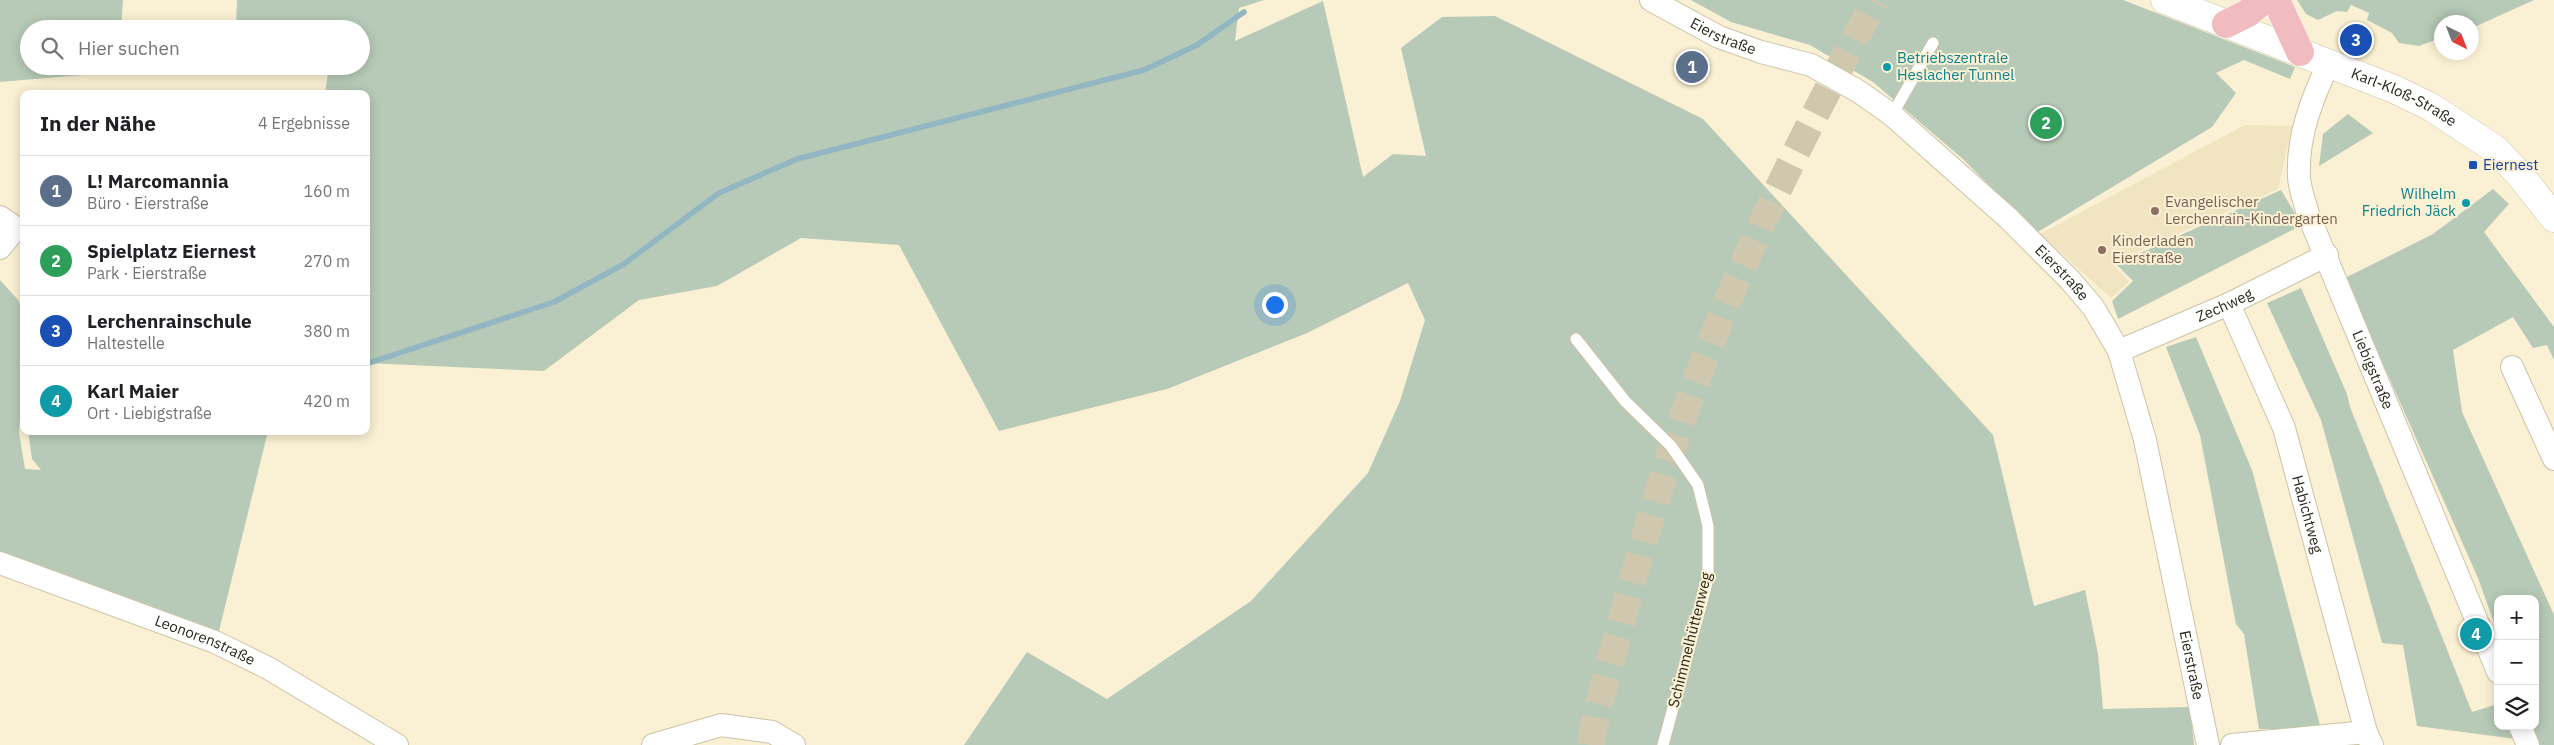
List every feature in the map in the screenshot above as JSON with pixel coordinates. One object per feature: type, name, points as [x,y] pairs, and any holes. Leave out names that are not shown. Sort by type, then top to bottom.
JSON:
[{"type":"main road","name":"Karl-Kloß-Straße","points":[[2177,2],[2257,7],[2300,52],[2424,103],[2464,126],[2495,149],[2520,175],[2554,218]]},
{"type":"main road","points":[[2257,7],[2300,52]]},
{"type":"street","name":"Eierstraße","points":[[1650,0],[1719,37],[1761,52],[1811,64],[1858,91],[1892,115],[2008,218],[2070,280],[2093,308],[2119,351],[2145,440],[2208,745]]},
{"type":"street","name":"Liebigstraße","points":[[2329,63],[2316,91],[2302,138],[2299,177],[2308,214],[2494,662]]},
{"type":"street","points":[[0,248],[13,224]]},
{"type":"street","name":"Zechweg","points":[[2119,351],[2229,304],[2326,255]]},
{"type":"street","name":"Habichtweg","points":[[2229,304],[2284,428],[2369,738]]},
{"type":"street","points":[[2512,367],[2554,458]]},
{"type":"street","name":"Leonorenstraße","points":[[0,562],[215,642],[268,668],[397,745]]},
{"type":"street","points":[[653,745],[721,725],[772,732],[794,745]]},
{"type":"street","points":[[2522,730],[2528,745]]},
{"type":"street","points":[[2232,745],[2369,738]]},
{"type":"lane","points":[[1892,115],[1933,43]]},
{"type":"lane","name":"Schimmelhüttenweg","points":[[1576,339],[1625,401],[1671,446],[1698,485],[1708,526],[1708,579],[1663,745]]},
{"type":"shaded area","name":"Evangelischer Lerchenrain-Kindergarten","points":[[2245,125],[2292,126],[2278,189],[2112,263],[2129,282],[2111,298],[2040,234]]},
{"type":"green space","points":[[0,0],[123,0],[122,20],[20,20],[20,75],[82,75],[0,82]]},
{"type":"green space","points":[[237,0],[1264,0],[1239,8],[1235,41],[1323,1],[1363,177],[1393,154],[1426,156],[1401,48],[1442,17],[1495,16],[1703,119],[1993,435],[2034,606],[2085,590],[2098,654],[2103,709],[2190,707],[2194,745],[964,745],[1027,652],[1107,699],[1251,601],[1368,473],[1400,401],[1425,320],[1408,283],[1307,333],[1167,389],[999,431],[899,245],[801,238],[717,286],[639,300],[544,371],[370,363],[370,90],[326,90],[328,75],[370,75],[370,20],[236,20]]},
{"type":"green space","points":[[1691,0],[2123,0],[2295,67],[2290,79],[2244,60],[2216,73],[2236,93],[2212,127],[2036,233],[1964,160],[1873,82],[1810,45],[1731,22]]},
{"type":"green space","points":[[2297,0],[2534,0],[2479,25],[2479,15],[2434,15],[2434,41],[2419,46],[2399,43],[2392,33],[2367,20],[2369,13],[2351,5],[2347,12],[2337,11],[2318,20],[2306,14]]},
{"type":"green space","points":[[2348,114],[2373,133],[2319,166],[2323,134]]},
{"type":"green space","points":[[2493,189],[2509,204],[2484,232],[2554,327],[2554,360],[2547,345],[2533,348],[2513,317],[2453,350],[2462,412],[2554,615],[2554,745],[2538,745],[2532,730],[2539,730],[2539,595],[2494,595],[2494,623],[2478,578],[2345,278],[2433,234]]},
{"type":"green space","points":[[2281,190],[2302,225],[2118,319],[2112,301],[2133,281],[2116,264]]},
{"type":"green space","points":[[0,280],[19,301],[20,305],[19,433],[25,469],[41,470],[32,459],[29,435],[267,435],[219,631],[0,551]]},
{"type":"green space","points":[[2301,288],[2347,394],[2350,407],[2472,712],[2494,705],[2494,730],[2513,730],[2516,739],[2417,726],[2403,645],[2382,643],[2321,420],[2267,303]]},
{"type":"green space","points":[[2196,337],[2252,470],[2321,729],[2259,729],[2244,634],[2236,624],[2200,435],[2166,347]]},
{"type":"waterway","points":[[370,363],[554,302],[624,264],[719,193],[797,159],[1144,70],[1197,45],[1244,12]]},
{"type":"tunnel","points":[[1591,745],[1596,715],[1641,550],[1679,429],[1712,339],[1777,191],[1825,95],[1876,0]]},
{"type":"place","name":"Lerchenrainschule","points":[[2356,40]]},
{"type":"place","name":"L! Marcomannia","points":[[1692,67]]},
{"type":"place","name":"Betriebszentrale Heslacher Tunnel","points":[[1887,67]]},
{"type":"place","name":"Spielplatz Eiernest","points":[[2046,123]]},
{"type":"place","name":"Eiernest","points":[[2473,165]]},
{"type":"place","name":"Wilhelm Friedrich Jäck","points":[[2466,203]]},
{"type":"place","name":"Evangelischer Lerchenrain-Kindergarten","points":[[2155,211]]},
{"type":"place","name":"Kinderladen Eierstraße","points":[[2102,250]]},
{"type":"place","name":"Karl Maier","points":[[2476,634]]}]
